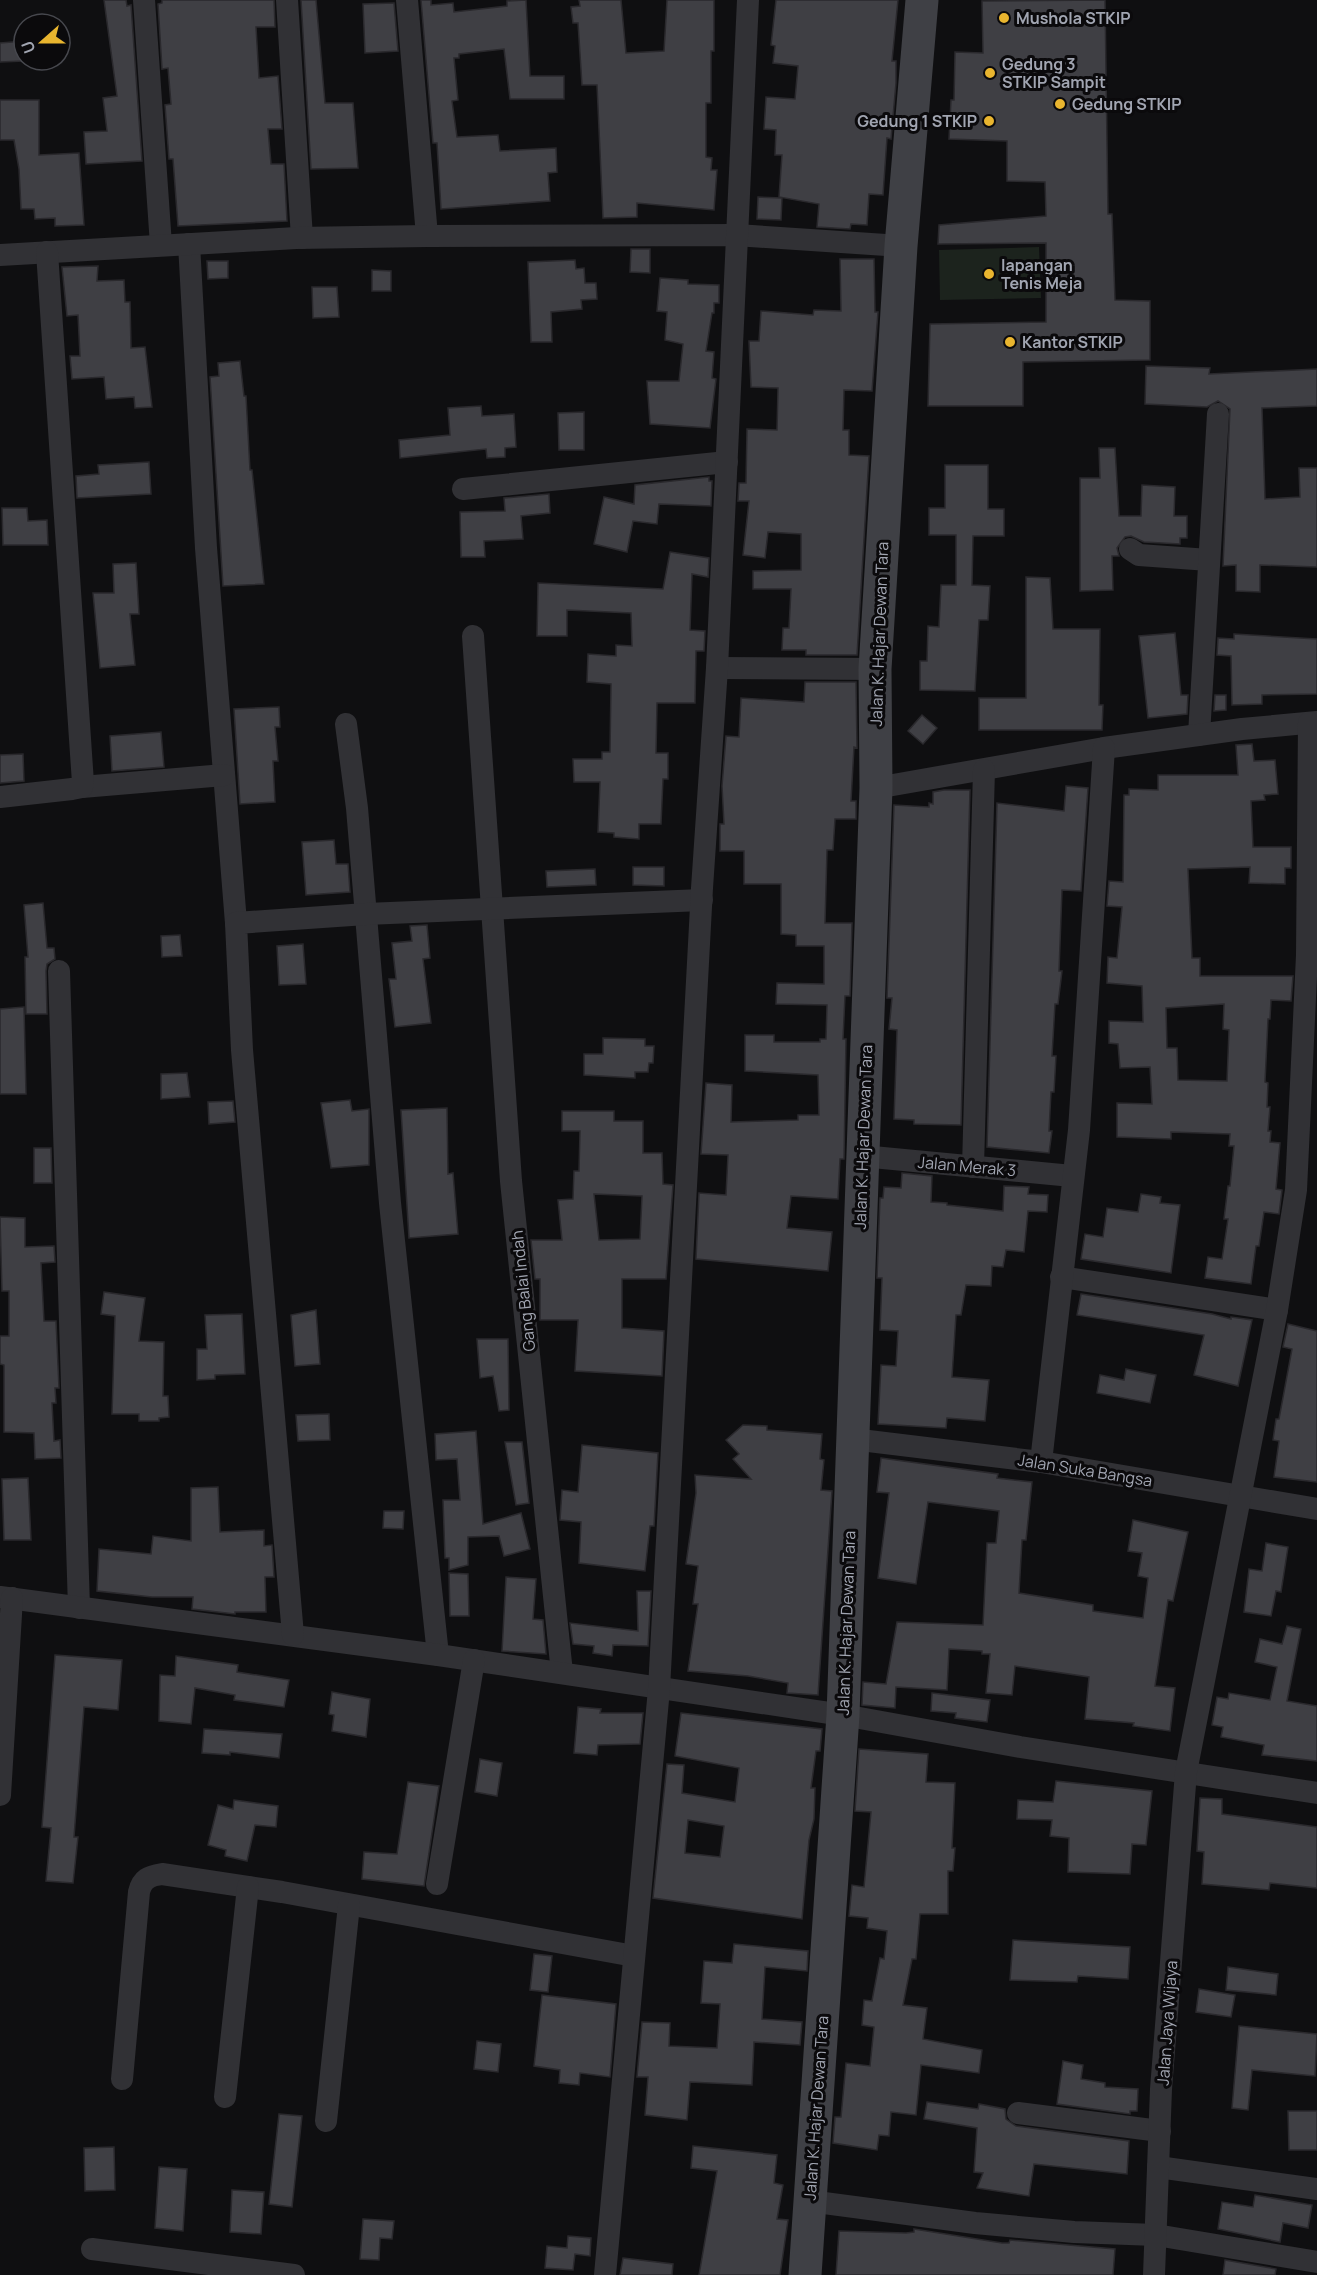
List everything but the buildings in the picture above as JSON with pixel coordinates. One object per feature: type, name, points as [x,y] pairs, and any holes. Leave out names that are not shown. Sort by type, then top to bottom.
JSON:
[{"type":"street","points":[[144,0],[161,245]]},
{"type":"street","points":[[287,0],[302,238]]},
{"type":"street","points":[[407,0],[428,236]]},
{"type":"street","points":[[605,2275],[659,1689],[702,900],[717,668],[748,0]]},
{"type":"street","name":"Jalan K. Hajar Dewan Tara","points":[[805,2275],[843,1715],[876,788],[875,669],[902,246],[922,0]]},
{"type":"street","points":[[0,255],[302,238],[428,236],[736,235],[902,246]]},
{"type":"street","points":[[189,244],[193,357],[236,923],[242,1050],[293,1635]]},
{"type":"street","points":[[47,252],[82,787]]},
{"type":"street","points":[[1199,735],[1218,414]]},
{"type":"street","points":[[463,489],[727,462]]},
{"type":"street","points":[[1130,549],[1139,555],[1209,560]]},
{"type":"street","name":"Gang Balai Indah","points":[[473,636],[490,909],[511,1181],[562,1673]]},
{"type":"street","points":[[717,668],[875,669]]},
{"type":"street","points":[[876,788],[1104,748],[1313,723]]},
{"type":"street","name":"Jalan Jaya Wijaya","points":[[1154,2275],[1160,2132],[1186,1772],[1277,1310],[1296,1190],[1312,954],[1313,723]]},
{"type":"street","points":[[346,724],[357,808],[390,1203],[438,1655]]},
{"type":"street","points":[[1041,1462],[1079,1130],[1104,748]]},
{"type":"street","points":[[974,1167],[984,770]]},
{"type":"street","points":[[0,797],[82,787],[224,775]]},
{"type":"street","points":[[236,923],[366,914],[702,900]]},
{"type":"street","points":[[59,971],[79,1608]]},
{"type":"street","name":"Jalan Merak 3","points":[[862,1156],[1072,1176]]},
{"type":"street","points":[[1061,1277],[1277,1310]]},
{"type":"street","name":"Jalan Suka Bangsa","points":[[852,1439],[1041,1462],[1317,1509]]},
{"type":"street","points":[[0,1795],[6,1598],[562,1673],[843,1715],[1020,1747],[1317,1792]]},
{"type":"street","points":[[437,1884],[474,1660]]},
{"type":"street","points":[[122,2079],[139,1892],[144,1880],[162,1874],[248,1887],[634,1956]]},
{"type":"street","points":[[225,2097],[248,1887]]},
{"type":"street","points":[[326,2121],[349,1905]]},
{"type":"street","points":[[1018,2113],[1160,2132]]},
{"type":"street","points":[[1158,2167],[1317,2188]]},
{"type":"street","points":[[809,2201],[975,2223],[1074,2232],[1156,2235],[1317,2262]]},
{"type":"street","points":[[92,2248],[294,2275]]},
{"type":"shaded area","name":"lapangan Tenis Meja","points":[[1039,247],[1041,298],[940,300],[939,250]]},
{"type":"place","name":"Mushola STKIP","points":[[1004,18]]},
{"type":"place","name":"Gedung 3 STKIP Sampit","points":[[990,73]]},
{"type":"place","name":"Gedung STKIP","points":[[1060,104]]},
{"type":"place","name":"Gedung 1 STKIP","points":[[989,121]]},
{"type":"place","name":"lapangan Tenis Meja","points":[[989,274]]},
{"type":"place","name":"Kantor STKIP","points":[[1010,342]]}]
